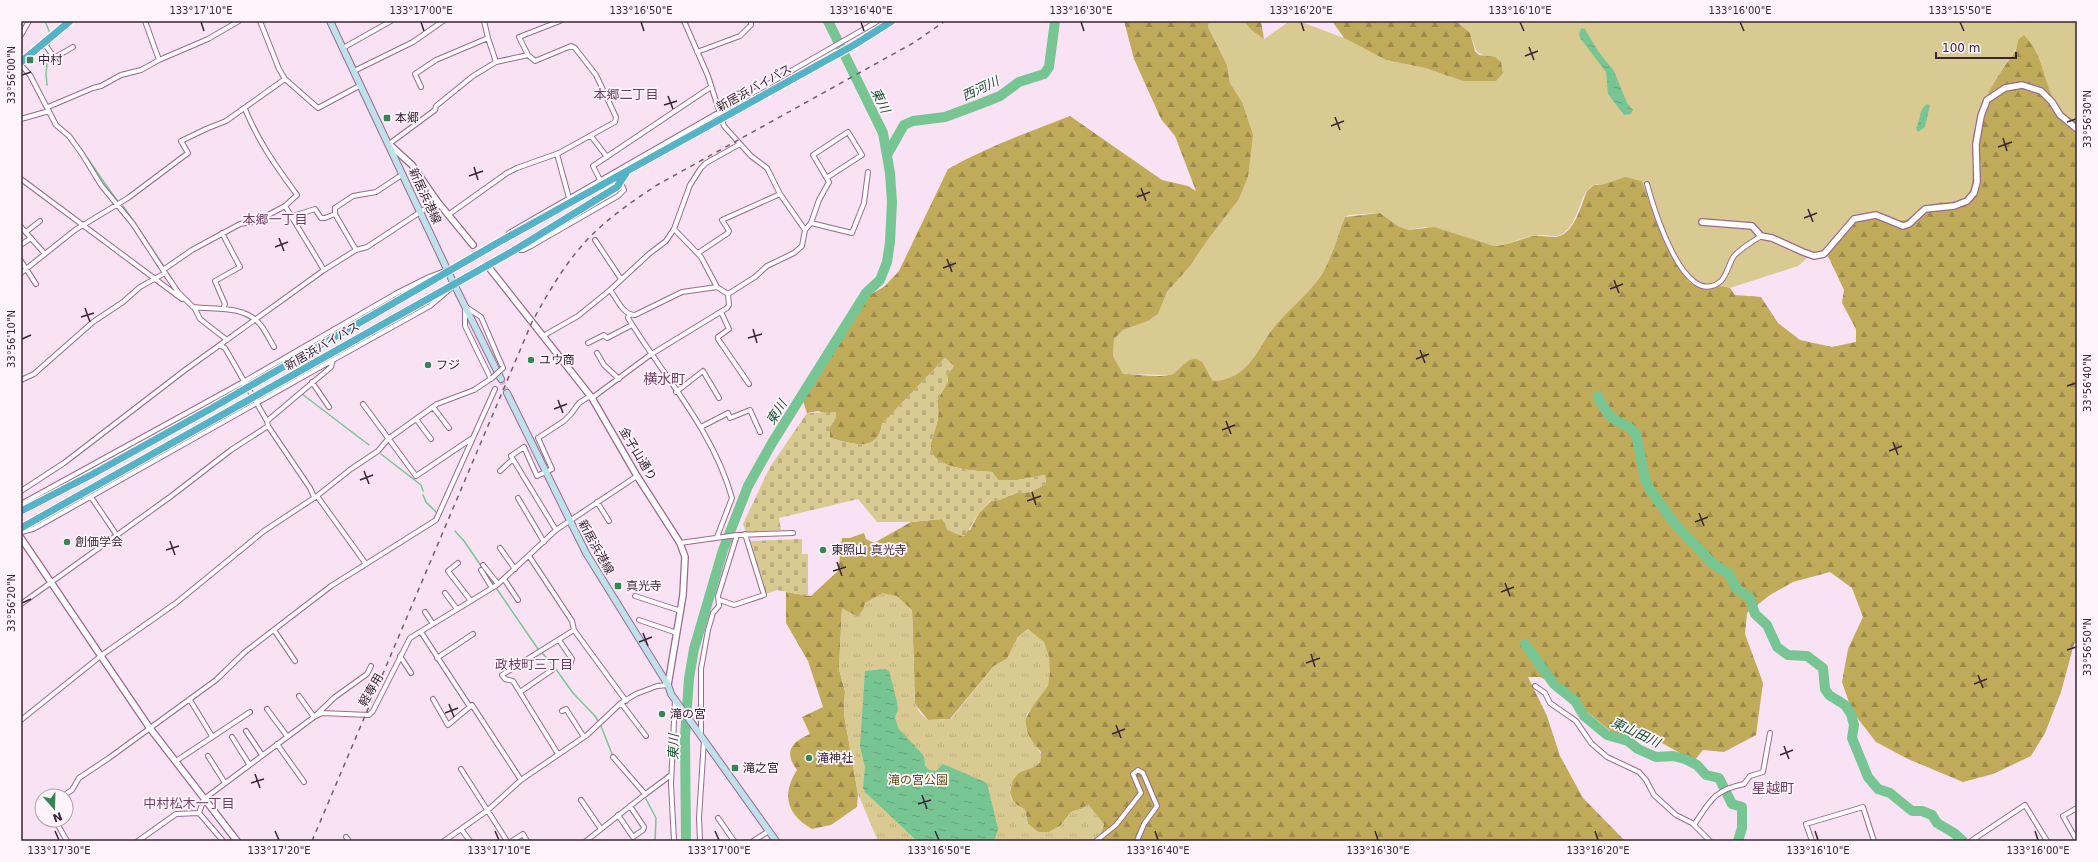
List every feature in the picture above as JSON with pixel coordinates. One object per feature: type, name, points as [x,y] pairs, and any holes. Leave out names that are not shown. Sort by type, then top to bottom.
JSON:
[{"type":"highway","points":[[21,64],[47,47],[70,21]]},
{"type":"highway","name":"新居浜バイパス","points":[[21,511],[91,475],[246,384],[499,242],[626,173],[720,115],[854,45],[892,21]]},
{"type":"highway","name":"新居浜バイパス","points":[[21,528],[256,400],[590,206],[621,183],[626,173]]},
{"type":"main road","name":"新居浜港線","points":[[330,21],[448,272],[501,379]]},
{"type":"main road","name":"新居浜港線","points":[[507,393],[569,521],[604,584],[668,685],[677,702],[776,841]]},
{"type":"street","points":[[21,35],[29,21]]},
{"type":"street","points":[[145,21],[159,60]]},
{"type":"street","points":[[21,118],[48,109],[93,88],[101,86],[122,75],[141,70],[159,60],[208,39],[239,21]]},
{"type":"street","points":[[260,21],[279,69],[285,79],[318,108],[361,85]]},
{"type":"street","points":[[343,48],[391,21]]},
{"type":"street","points":[[354,71],[413,42],[443,21]]},
{"type":"street","points":[[484,21],[496,62]]},
{"type":"street","points":[[684,21],[711,87],[724,126],[751,156],[767,168],[780,194],[805,230],[805,239],[802,246],[767,266],[755,277],[728,294]]},
{"type":"street","points":[[697,52],[740,36],[751,25],[751,21]]},
{"type":"street","points":[[499,242],[510,232],[600,180],[720,115],[878,21]]},
{"type":"street","points":[[448,215],[512,170],[557,154],[615,122],[616,117],[592,70],[571,46],[534,61],[528,55],[519,37],[561,22]]},
{"type":"street","points":[[421,87],[415,74],[436,60],[488,38]]},
{"type":"street","points":[[47,47],[55,59],[73,47]]},
{"type":"street","points":[[473,245],[437,201],[412,165],[389,144],[435,110],[436,106],[456,89],[496,62],[528,55]]},
{"type":"street","points":[[21,64],[30,75],[56,125],[74,142],[86,159],[101,186],[118,204],[184,300]]},
{"type":"street","points":[[21,272],[84,225],[118,204],[188,153],[181,141],[206,128],[226,121],[245,109],[257,97],[285,79]]},
{"type":"street","points":[[1702,222],[1752,226],[1761,236],[1772,238],[1803,252],[1818,256],[1824,254],[1854,219],[1876,215],[1903,226],[1909,224],[1925,209],[1954,206],[1967,201],[1974,193],[1977,182],[1976,144],[1981,116],[1987,100],[2014,85],[2022,85],[2042,91],[2052,102],[2060,115],[2077,129]]},
{"type":"street","points":[[600,180],[593,166],[711,87]]},
{"type":"street","points":[[21,380],[39,370],[93,322],[123,302],[140,287],[155,279],[192,250],[240,224],[249,224],[257,221],[285,206],[297,195],[273,163],[256,136],[245,109]]},
{"type":"street","points":[[805,230],[811,223],[819,200],[829,182],[828,177],[813,155],[848,132],[862,155],[828,177]]},
{"type":"street","points":[[591,136],[607,157]]},
{"type":"street","points":[[543,336],[578,316],[666,241],[674,229],[688,190],[701,168],[706,163],[740,144]]},
{"type":"street","points":[[557,154],[569,198]]},
{"type":"street","points":[[811,223],[852,233],[864,203],[868,172]]},
{"type":"street","points":[[356,250],[335,214],[335,208],[352,196],[372,194],[403,174]]},
{"type":"street","points":[[21,179],[194,307],[200,319],[227,340]]},
{"type":"street","points":[[1647,184],[1664,236],[1690,280],[1700,285],[1710,286],[1721,280],[1734,256],[1761,236]]},
{"type":"street","points":[[698,253],[728,233],[729,231],[722,220],[780,194]]},
{"type":"street","points":[[21,491],[64,463],[185,370],[221,346],[227,340],[324,270],[356,250],[366,247],[437,201]]},
{"type":"street","points":[[285,206],[293,216],[324,270]]},
{"type":"street","points":[[293,216],[315,209],[321,218],[335,214]]},
{"type":"street","points":[[26,232],[40,221]]},
{"type":"street","points":[[21,227],[45,254]]},
{"type":"street","points":[[674,229],[698,253],[708,267],[717,287],[728,294]]},
{"type":"street","points":[[222,233],[240,267],[216,281],[225,304],[223,309]]},
{"type":"street","points":[[22,244],[31,238]]},
{"type":"street","points":[[595,240],[621,279]]},
{"type":"street","points":[[21,261],[36,284]]},
{"type":"street","name":"金子山通り","points":[[487,265],[591,397],[680,543],[685,557],[685,571],[681,611],[668,685]]},
{"type":"street","points":[[21,532],[33,529],[91,497],[256,400],[333,360],[430,306],[445,295],[454,284]]},
{"type":"street","points":[[629,315],[635,315],[682,292],[717,287]]},
{"type":"street","points":[[610,290],[629,315],[628,318],[650,355],[694,415],[721,465],[732,498],[718,537]]},
{"type":"street","points":[[500,471],[512,459],[511,456],[524,447],[537,476],[552,469],[538,438],[564,421],[571,414],[578,403],[591,397],[619,379],[650,355],[721,312],[729,305],[728,294]]},
{"type":"street","points":[[21,720],[102,655],[176,603],[264,531],[316,496],[378,451],[388,439],[433,407],[474,390],[492,378],[503,368],[481,317],[464,305]]},
{"type":"street","points":[[464,305],[465,326],[492,378]]},
{"type":"street","points":[[194,307],[223,309],[243,313],[259,323],[274,347]]},
{"type":"street","points":[[721,312],[729,329],[718,337],[718,339],[749,384]]},
{"type":"street","points":[[588,343],[604,335],[607,338],[632,325]]},
{"type":"street","points":[[221,346],[225,348],[256,400],[268,426],[310,488],[366,564]]},
{"type":"street","points":[[597,353],[604,365],[619,379]]},
{"type":"street","points":[[267,421],[331,367],[333,360]]},
{"type":"street","points":[[676,392],[703,371],[719,398]]},
{"type":"street","points":[[312,382],[329,407]]},
{"type":"street","points":[[21,504],[246,384]]},
{"type":"street","points":[[73,788],[79,778],[225,674],[245,652],[331,586],[436,520],[495,389]]},
{"type":"street","points":[[363,404],[416,476],[472,439]]},
{"type":"street","points":[[433,407],[449,428]]},
{"type":"street","points":[[701,427],[728,413],[730,418],[750,410],[760,432]]},
{"type":"street","points":[[416,419],[431,439]]},
{"type":"street","points":[[21,604],[50,582],[82,561],[116,534],[170,497],[231,450],[268,426]]},
{"type":"street","points":[[512,459],[556,530]]},
{"type":"street","name":"軽専用","points":[[314,717],[322,713],[369,715],[408,640],[483,592],[495,586],[530,556],[556,530],[638,476]]},
{"type":"street","points":[[91,497],[116,534]]},
{"type":"street","points":[[518,498],[544,542]]},
{"type":"street","points":[[597,502],[609,520]]},
{"type":"street","points":[[680,543],[745,534],[793,533]]},
{"type":"street","points":[[720,600],[734,604],[764,595],[745,534]]},
{"type":"street","points":[[700,841],[699,818],[703,738],[701,669],[708,630],[713,613],[719,606],[720,600],[718,596],[736,535]]},
{"type":"street","points":[[21,538],[50,582],[102,655],[149,727],[236,841]]},
{"type":"street","points":[[500,548],[515,569]]},
{"type":"street","points":[[530,556],[572,621],[574,630],[626,700]]},
{"type":"street","points":[[458,562],[448,571],[471,601]]},
{"type":"street","points":[[483,565],[495,586]]},
{"type":"street","points":[[481,570],[495,586]]},
{"type":"street","points":[[504,579],[518,600]]},
{"type":"street","points":[[445,593],[457,609]]},
{"type":"street","points":[[635,596],[681,611]]},
{"type":"street","points":[[425,612],[433,624]]},
{"type":"street","points":[[639,620],[677,633]]},
{"type":"street","points":[[274,630],[295,661]]},
{"type":"street","points":[[558,754],[513,680],[505,679],[502,675],[574,630]]},
{"type":"street","points":[[421,632],[436,658],[470,707],[472,706],[521,780]]},
{"type":"street","points":[[436,658],[473,634]]},
{"type":"street","points":[[559,640],[572,659],[569,667]]},
{"type":"street","points":[[400,656],[411,673]]},
{"type":"street","points":[[199,813],[204,799],[262,754],[314,717],[336,697],[367,674],[371,666]]},
{"type":"street","points":[[520,692],[552,670]]},
{"type":"street","points":[[445,841],[488,810],[521,780],[584,737],[626,700],[656,686],[668,685]]},
{"type":"street","points":[[1535,686],[1545,693],[1550,703],[1576,722],[1591,743],[1607,757],[1639,772],[1646,780],[1654,795],[1676,815],[1694,825],[1710,841]]},
{"type":"street","points":[[299,696],[314,717]]},
{"type":"street","points":[[433,699],[448,725],[470,707]]},
{"type":"street","points":[[190,700],[212,736]]},
{"type":"street","points":[[674,841],[672,775],[677,702]]},
{"type":"street","points":[[621,704],[646,736]]},
{"type":"street","points":[[267,709],[287,736]]},
{"type":"street","points":[[562,711],[566,709],[584,737]]},
{"type":"street","points":[[176,762],[212,736],[250,712]]},
{"type":"street","points":[[246,731],[262,754]]},
{"type":"street","points":[[1694,825],[1719,792],[1728,787],[1744,784],[1750,776],[1763,772],[1770,733]]},
{"type":"street","points":[[232,737],[249,764]]},
{"type":"street","points":[[277,744],[304,782]]},
{"type":"street","points":[[208,756],[225,782]]},
{"type":"street","points":[[613,757],[645,794]]},
{"type":"street","points":[[461,769],[507,841]]},
{"type":"street","points":[[1096,841],[1116,825],[1141,793],[1133,774],[1138,770],[1143,773],[1157,806],[1144,824],[1137,841]]},
{"type":"street","points":[[586,841],[645,794],[672,775]]},
{"type":"street","points":[[581,800],[600,829]]},
{"type":"street","points":[[1971,841],[2025,805],[2047,841]]},
{"type":"street","points":[[630,806],[644,827],[643,830],[633,837]]},
{"type":"street","points":[[1812,841],[1806,824],[1863,807],[1874,841]]},
{"type":"street","points":[[2069,841],[2076,838],[2063,816],[2077,808]]},
{"type":"street","points":[[140,840],[176,814],[199,813]]},
{"type":"street","points":[[199,813],[223,841]]},
{"type":"street","points":[[618,815],[636,841]]},
{"type":"street","points":[[718,818],[734,841]]},
{"type":"street","points":[[60,828],[67,841]]},
{"type":"street","points":[[461,829],[470,841]]},
{"type":"street","points":[[753,841],[769,831]]},
{"type":"street","points":[[512,841],[523,834],[527,841]]},
{"type":"green space","points":[[1124,21],[1209,21],[1208,27],[1227,65],[1230,83],[1242,102],[1253,135],[1248,177],[1239,199],[1190,266],[1167,292],[1158,314],[1148,321],[1123,330],[1114,339],[1113,356],[1123,374],[1152,376],[1169,375],[1176,372],[1188,361],[1196,359],[1202,362],[1213,381],[1226,379],[1237,374],[1246,367],[1273,328],[1322,274],[1335,246],[1345,217],[1380,213],[1398,226],[1409,230],[1434,227],[1494,246],[1533,236],[1555,237],[1562,235],[1572,226],[1576,219],[1587,191],[1594,185],[1605,184],[1625,177],[1642,181],[1659,230],[1688,281],[1694,285],[1704,287],[1719,286],[1730,288],[1735,295],[1761,297],[1778,323],[1800,340],[1832,347],[1856,342],[1856,329],[1842,303],[1844,290],[1830,260],[1824,251],[1844,226],[1857,216],[1864,213],[1876,212],[1894,219],[1906,220],[1921,207],[1934,203],[1955,201],[1966,198],[1972,183],[1972,145],[1979,114],[1989,91],[2016,50],[2018,40],[2024,35],[2032,44],[2040,60],[2050,90],[2059,108],[2077,122],[2077,642],[2074,644],[2061,692],[2045,733],[2031,756],[1993,774],[1963,782],[1908,759],[1876,742],[1852,711],[1842,682],[1848,649],[1863,617],[1852,588],[1830,572],[1793,582],[1770,595],[1747,613],[1745,634],[1763,683],[1756,735],[1724,752],[1703,750],[1694,761],[1662,743],[1619,738],[1553,684],[1540,677],[1528,677],[1547,716],[1560,756],[1583,798],[1625,841],[1098,841],[1104,824],[1081,809],[1071,812],[1060,826],[1049,832],[1038,832],[1028,824],[1025,810],[1014,803],[1010,793],[1012,781],[1018,773],[1037,765],[1041,752],[1028,737],[1025,720],[1032,707],[1028,629],[1018,637],[1007,659],[994,666],[950,719],[928,720],[915,704],[912,610],[863,610],[858,617],[842,609],[839,669],[845,691],[844,714],[858,794],[857,807],[831,825],[812,829],[804,823],[792,811],[789,804],[789,788],[797,770],[790,752],[798,740],[810,734],[802,717],[823,707],[808,661],[786,623],[786,592],[811,596],[838,571],[842,538],[850,538],[864,533],[866,539],[874,543],[911,522],[942,519],[945,523],[970,530],[979,513],[991,501],[996,501],[1017,493],[1030,492],[1046,484],[1045,475],[1018,480],[998,480],[992,472],[975,471],[954,467],[936,458],[932,452],[931,443],[938,418],[937,401],[948,381],[947,375],[954,366],[945,358],[882,424],[875,440],[869,443],[854,444],[830,438],[829,428],[836,418],[818,411],[807,413],[802,398],[867,297],[885,286],[899,271],[948,169],[963,161],[1008,140],[1070,116],[1162,180],[1188,186],[1196,191],[1175,136],[1161,119],[1134,59]]},
{"type":"green space","points":[[1209,21],[1244,21],[1251,30],[1264,39],[1287,23],[1301,22],[1344,38],[1386,60],[1425,68],[1463,81],[1496,81],[1486,56],[1477,51],[1469,33],[1456,21],[2077,21],[2077,122],[2065,116],[2052,97],[2035,50],[2018,40],[2016,49],[1995,80],[1979,114],[1972,145],[1972,183],[1966,198],[1926,205],[1909,218],[1899,220],[1873,212],[1824,251],[1818,254],[1813,253],[1798,266],[1730,288],[1719,286],[1704,287],[1694,285],[1688,281],[1659,230],[1642,181],[1636,179],[1624,179],[1607,184],[1596,184],[1589,188],[1585,193],[1572,223],[1562,234],[1554,236],[1535,235],[1494,246],[1425,227],[1409,230],[1398,226],[1380,213],[1349,215],[1345,217],[1332,253],[1322,274],[1273,328],[1246,367],[1237,374],[1226,379],[1213,381],[1206,369],[1186,362],[1176,372],[1169,375],[1123,374],[1113,356],[1114,339],[1123,330],[1148,321],[1158,314],[1167,292],[1190,266],[1239,199],[1248,177],[1242,102],[1230,83],[1227,65],[1208,27]]},
{"type":"green space","points":[[1244,21],[1261,21],[1264,39],[1251,30]]},
{"type":"green space","points":[[1332,21],[1456,21],[1470,33],[1475,51],[1479,55],[1495,57],[1501,62],[1503,73],[1496,81],[1463,81],[1425,68],[1386,60],[1344,38]]},
{"type":"green space","points":[[945,358],[954,366],[947,375],[948,381],[937,401],[938,418],[931,443],[932,452],[936,458],[954,467],[975,471],[992,472],[998,480],[1018,480],[1045,475],[1046,484],[1030,492],[1017,493],[996,501],[990,501],[979,513],[964,537],[947,530],[942,519],[911,522],[877,522],[858,499],[779,518],[781,530],[746,532],[743,524],[770,467],[807,413],[836,412],[836,418],[829,428],[830,438],[854,444],[869,443],[875,440],[882,424]]},
{"type":"green space","points":[[802,539],[802,554],[808,554],[808,596],[777,590],[766,594],[751,543],[748,541]]},
{"type":"green space","name":"滝の宮公園","points":[[882,593],[897,596],[912,610],[915,704],[920,713],[928,720],[951,719],[994,666],[1007,659],[1018,637],[1028,629],[1044,642],[1049,656],[1050,673],[1048,686],[1027,714],[1026,722],[1029,735],[1039,750],[1041,759],[1035,767],[1022,771],[1016,775],[1010,792],[1012,800],[1025,810],[1028,824],[1038,832],[1049,832],[1060,826],[1071,812],[1081,809],[1088,804],[1104,824],[1098,841],[878,841],[858,794],[844,714],[845,691],[839,669],[842,608],[858,617],[863,610],[865,603]]},
{"type":"water","points":[[1581,28],[1585,29],[1598,51],[1614,71],[1627,103],[1633,110],[1631,114],[1624,115],[1608,94],[1606,72],[1580,38],[1579,34]]},
{"type":"water","points":[[1927,104],[1930,105],[1925,127],[1918,132],[1916,128],[1921,112]]},
{"type":"water","points":[[886,669],[889,671],[897,702],[898,710],[895,717],[898,728],[924,756],[925,766],[929,770],[936,771],[943,764],[987,783],[998,829],[994,841],[917,841],[865,792],[863,788],[865,767],[860,746],[865,671]]},
{"type":"waterway","points":[[45,21],[49,31]]},
{"type":"waterway","name":"東川","points":[[686,841],[685,737],[689,678],[694,649],[723,550],[748,486],[772,443],[866,293],[880,280],[887,262],[890,242],[892,202],[890,173],[883,133],[828,21]]},
{"type":"waterway","name":"西河川","points":[[887,155],[904,125],[913,121],[945,117],[1000,96],[1019,82],[1044,74],[1049,67],[1055,21]]},
{"type":"waterway","points":[[47,85],[46,74],[49,44]]},
{"type":"waterway","points":[[75,141],[117,200]]},
{"type":"waterway","points":[[123,206],[135,223]]},
{"type":"waterway","points":[[139,229],[163,265]]},
{"type":"waterway","points":[[168,273],[174,283]]},
{"type":"waterway","points":[[245,316],[252,320]]},
{"type":"waterway","points":[[257,323],[270,344]]},
{"type":"waterway","points":[[302,394],[369,445]]},
{"type":"waterway","points":[[1598,396],[1600,402],[1608,413],[1616,420],[1629,427],[1636,434],[1645,479],[1649,488],[1674,523],[1712,563],[1729,574],[1736,588],[1750,598],[1755,614],[1767,625],[1777,647],[1788,655],[1807,656],[1823,668],[1825,689],[1829,695],[1845,705],[1851,714],[1854,725],[1852,738],[1868,777],[1878,789],[1890,793],[1912,811],[1922,811],[1932,815],[1937,823],[1954,833],[1963,841]]},
{"type":"waterway","points":[[381,454],[421,485],[423,491]]},
{"type":"waterway","points":[[423,495],[426,502],[437,513]]},
{"type":"waterway","points":[[455,531],[464,541],[538,649],[550,661],[573,693],[595,716],[601,726],[612,754]]},
{"type":"waterway","name":"東山田川","points":[[1525,644],[1554,684],[1575,701],[1584,716],[1607,735],[1628,741],[1638,749],[1656,757],[1673,756],[1685,759],[1697,765],[1706,775],[1719,778],[1732,804],[1742,807],[1742,828],[1738,841]]},
{"type":"waterway","points":[[646,799],[656,818],[655,841]]},
{"type":"tunnel","points":[[501,379],[507,393]]},
{"type":"railway","points":[[312,841],[532,322],[553,286],[577,251],[611,218],[657,185],[915,42],[945,21]]},
{"type":"place","name":"中村","points":[[30,60]]},
{"type":"place","name":"本郷","points":[[387,118]]},
{"type":"place","name":"ユウ商","points":[[531,360]]},
{"type":"place","name":"フジ","points":[[428,365]]},
{"type":"place","name":"創価学会","points":[[67,542]]},
{"type":"place","name":"東照山 真光寺","points":[[823,550]]},
{"type":"place","name":"真光寺","points":[[618,586]]},
{"type":"place","name":"滝の宮","points":[[662,714]]},
{"type":"place","name":"滝神社","points":[[809,758]]},
{"type":"place","name":"滝之宮","points":[[735,768]]},
{"type":"district","name":"本郷二丁目","points":[[626,94]]},
{"type":"district","name":"本郷一丁目","points":[[275,219]]},
{"type":"district","name":"横水町","points":[[664,379]]},
{"type":"district","name":"政枝町三丁目","points":[[534,664]]},
{"type":"district","name":"星越町","points":[[1773,788]]},
{"type":"district","name":"中村松木一丁目","points":[[189,803]]}]
